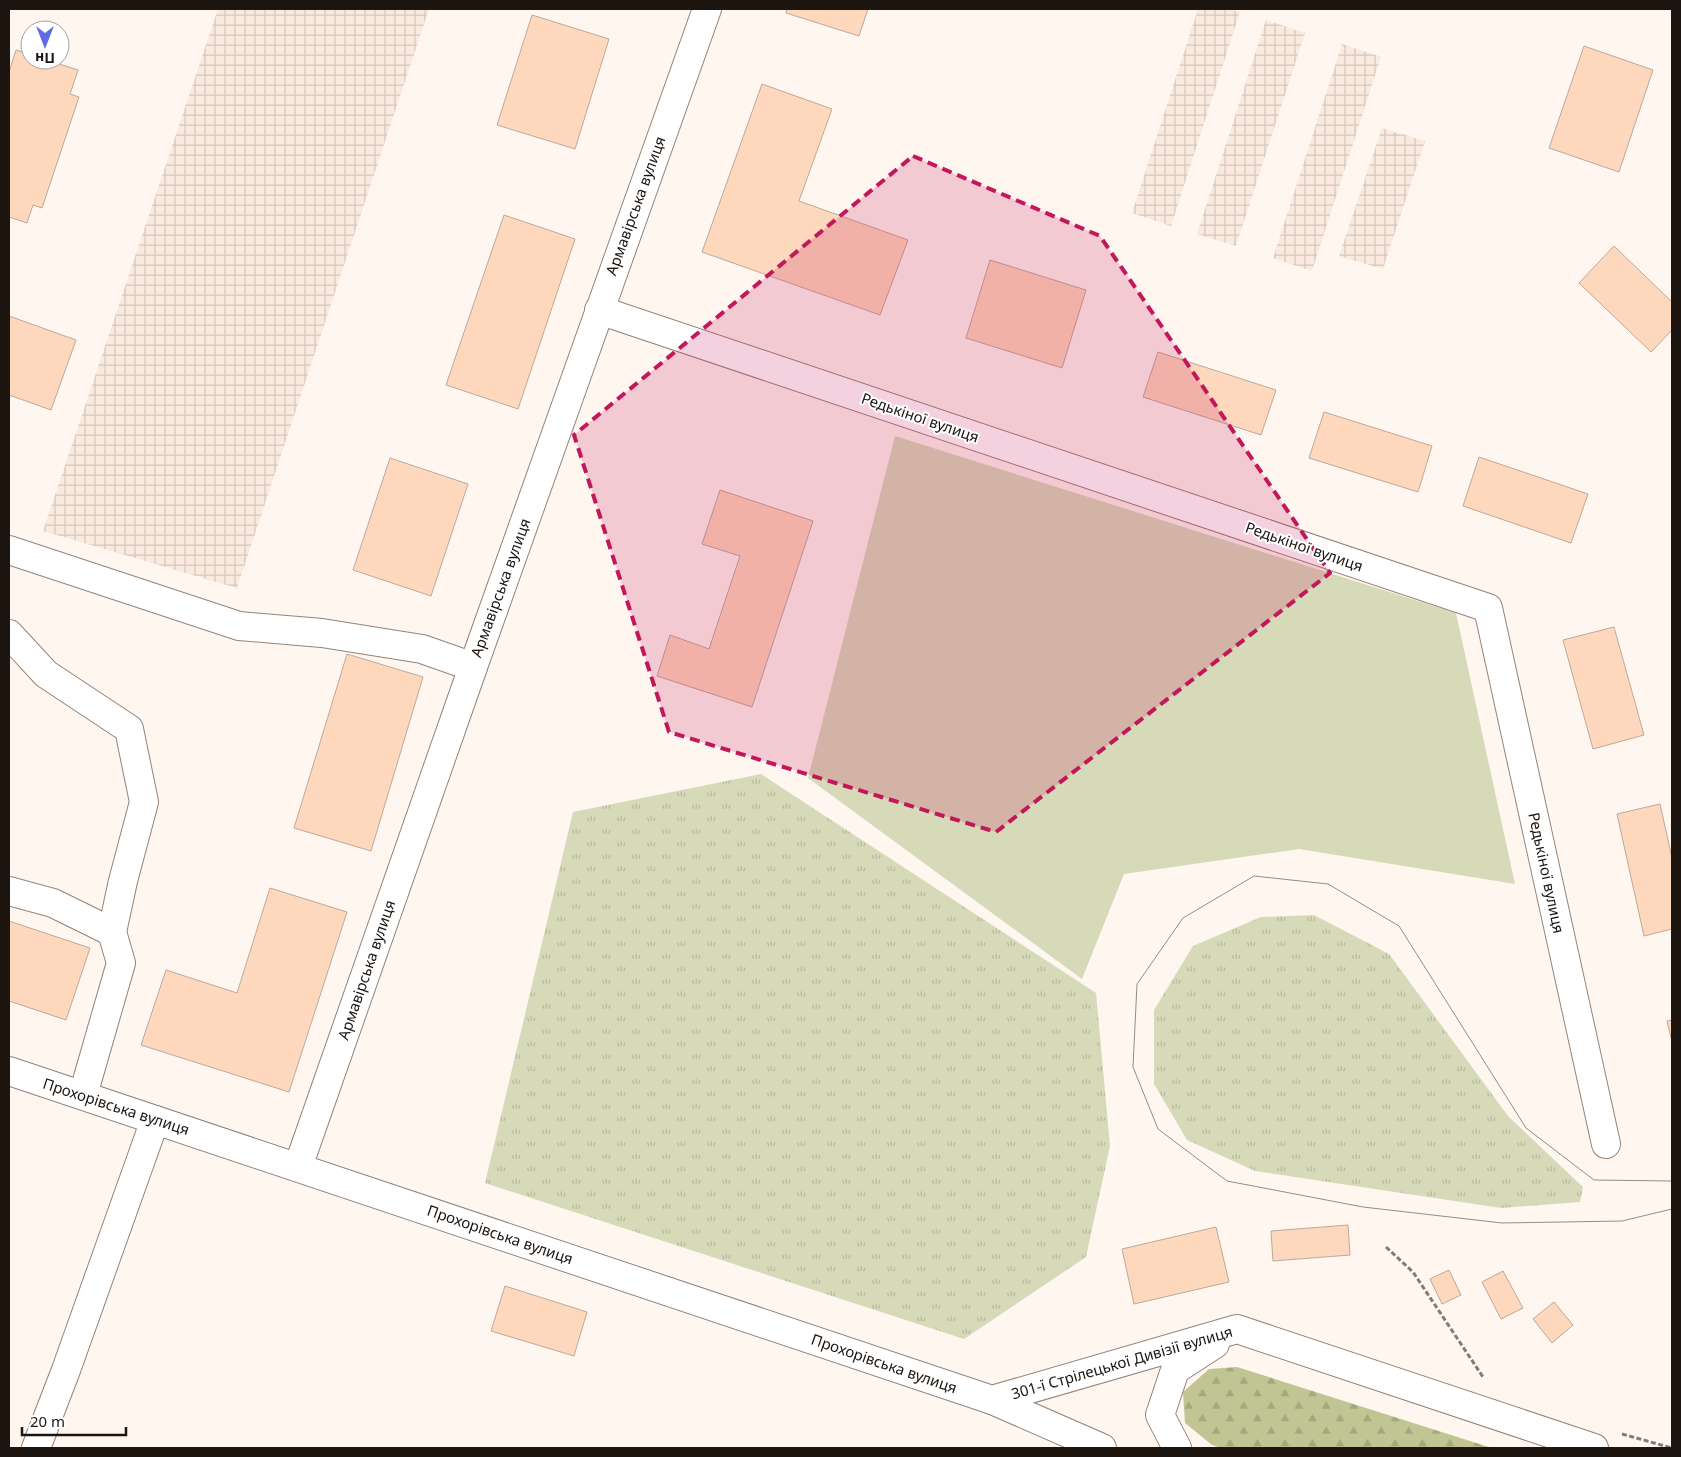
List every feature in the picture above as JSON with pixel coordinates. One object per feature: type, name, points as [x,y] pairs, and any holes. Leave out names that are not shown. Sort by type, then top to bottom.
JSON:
[{"type":"street","name":"Армавірська вулиця","points":[[298,1168],[706,9]]},
{"type":"street","name":"Редькіної вулиця","points":[[599,310],[1488,608],[1606,1144]]},
{"type":"street","points":[[9,550],[240,626],[322,632],[422,649],[473,667]]},
{"type":"street","points":[[9,634],[46,674],[129,729],[144,802],[123,881],[112,932],[121,963],[83,1095]]},
{"type":"street","points":[[9,891],[52,904],[112,932]]},
{"type":"street","name":"Прохорівська вулиця","points":[[9,1071],[992,1400]]},
{"type":"street","points":[[36,1448],[156,1120]]},
{"type":"street","points":[[1177,1448],[1160,1415],[1175,1370],[1237,1329]]},
{"type":"street","name":"301-ї Стрілецької Дивізії вулиця","points":[[992,1400],[1237,1329],[1603,1440]]},
{"type":"street","name":"301-ї Стрілецької Дивізії вулиця","points":[[992,1400],[1093,1447]]},
{"type":"path","points":[[1386,1247],[1413,1272],[1488,1384]]},
{"type":"path","points":[[1603,1440],[1672,1448]]},
{"type":"highlighted area","points":[[913,156],[1100,236],[1330,573],[996,832],[669,732],[574,435]]},
{"type":"shaded area","points":[[218,9],[429,9],[237,588],[43,531]]},
{"type":"shaded area","points":[[1198,9],[1229,9],[1240,12],[1171,226],[1132,213]]},
{"type":"shaded area","points":[[1266,20],[1305,33],[1236,246],[1197,234]]},
{"type":"shaded area","points":[[1342,44],[1381,57],[1312,271],[1273,258]]},
{"type":"shaded area","points":[[1382,128],[1425,141],[1383,269],[1339,256]]},
{"type":"green space","points":[[895,436],[1456,613],[1515,884],[1299,849],[1124,874],[1082,979],[808,778]]},
{"type":"green space","points":[[761,774],[1096,993],[1110,1146],[1086,1257],[964,1339],[485,1183],[573,812]]},
{"type":"green space","points":[[1314,915],[1389,954],[1508,1116],[1583,1187],[1580,1202],[1501,1208],[1255,1171],[1187,1140],[1154,1084],[1154,1010],[1193,946],[1261,917]]},
{"type":"green space","points":[[1237,1367],[1492,1448],[1221,1448],[1212,1445],[1185,1423],[1183,1392],[1209,1369]]},
{"type":"building","points":[[787,9],[868,9],[859,36],[786,13]]},
{"type":"building","points":[[532,15],[609,39],[575,149],[497,125]]},
{"type":"building","points":[[1584,46],[1653,70],[1619,172],[1549,148]]},
{"type":"building","points":[[16,50],[20,51],[20,70],[70,70],[70,67],[78,70],[70,94],[79,97],[42,208],[33,205],[27,223],[9,217],[9,72]]},
{"type":"building","points":[[762,84],[832,109],[799,201],[908,240],[880,315],[702,252]]},
{"type":"building","points":[[504,215],[575,239],[518,409],[446,385]]},
{"type":"building","points":[[1614,246],[1672,302],[1672,330],[1651,352],[1579,283]]},
{"type":"building","points":[[990,260],[1086,290],[1062,368],[966,338]]},
{"type":"building","points":[[9,316],[76,340],[51,410],[9,395]]},
{"type":"building","points":[[1158,352],[1276,390],[1261,435],[1143,397]]},
{"type":"building","points":[[1324,412],[1432,446],[1418,492],[1309,458]]},
{"type":"building","points":[[1479,457],[1588,494],[1571,543],[1463,506]]},
{"type":"building","points":[[390,458],[468,484],[431,596],[353,570]]},
{"type":"building","points":[[720,490],[813,521],[752,707],[657,676],[670,635],[709,649],[740,556],[702,544]]},
{"type":"building","points":[[1614,627],[1644,735],[1593,749],[1563,640]]},
{"type":"building","points":[[347,654],[423,677],[371,851],[294,828]]},
{"type":"building","points":[[1660,804],[1672,858],[1672,929],[1644,936],[1617,814]]},
{"type":"building","points":[[270,888],[347,912],[289,1092],[141,1045],[166,970],[237,993]]},
{"type":"building","points":[[9,921],[90,948],[66,1020],[9,1001]]},
{"type":"building","points":[[1672,1020],[1672,1042],[1667,1021]]},
{"type":"building","points":[[1348,1225],[1350,1255],[1273,1261],[1271,1231]]},
{"type":"building","points":[[1216,1227],[1229,1282],[1134,1304],[1122,1249]]},
{"type":"building","points":[[1449,1270],[1461,1295],[1442,1304],[1430,1279]]},
{"type":"building","points":[[1503,1271],[1523,1308],[1501,1319],[1482,1282]]},
{"type":"building","points":[[505,1286],[587,1312],[574,1356],[491,1331]]},
{"type":"building","points":[[1554,1302],[1573,1325],[1552,1343],[1533,1319]]},
{"type":"tram line","points":[[1672,1181],[1594,1180],[1526,1128],[1399,926],[1328,884],[1254,876],[1183,918],[1137,984],[1133,1067],[1158,1129],[1227,1181],[1363,1207],[1502,1223],[1622,1221],[1672,1209]]}]
